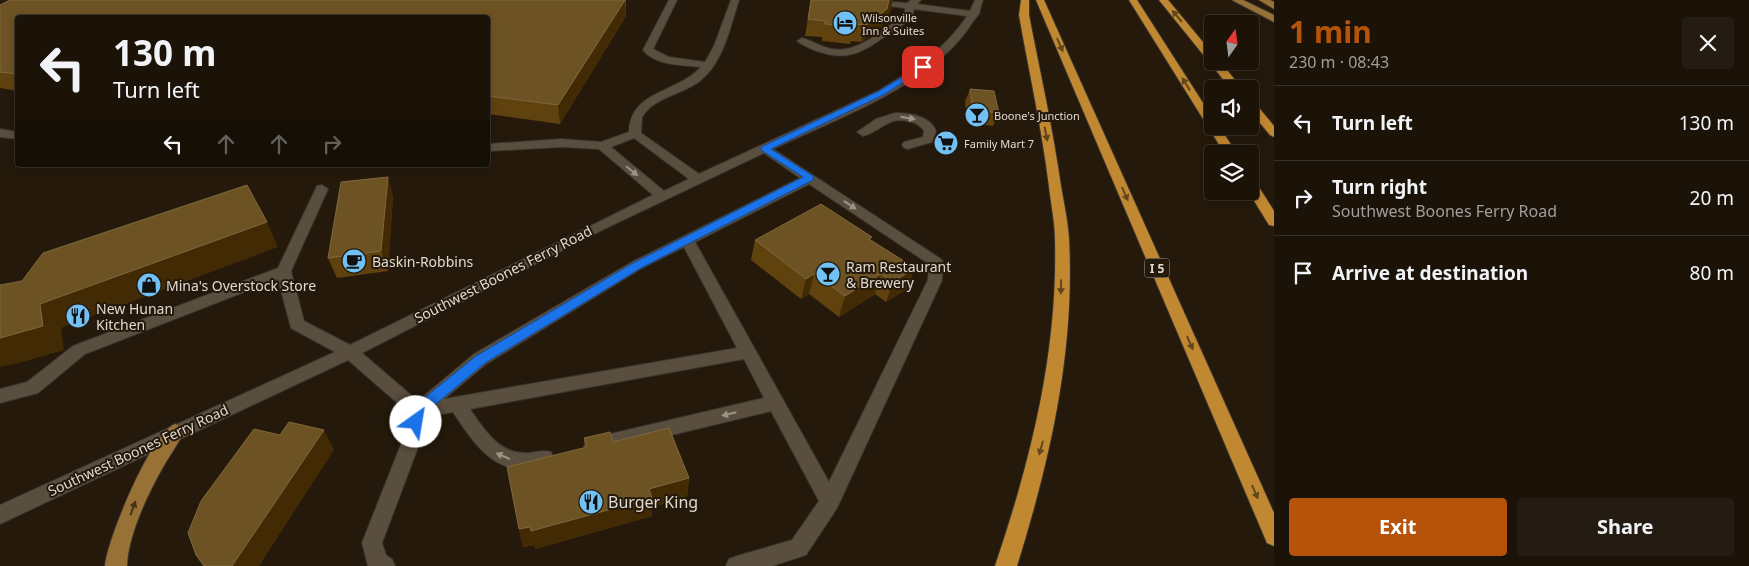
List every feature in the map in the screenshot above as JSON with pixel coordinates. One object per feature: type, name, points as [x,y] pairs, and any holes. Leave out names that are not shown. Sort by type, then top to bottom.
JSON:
[{"type":"highway","points":[[1006,566],[1018,532],[1044,438],[1060,343],[1062,238],[1024,15],[1025,0]]},
{"type":"highway","name":"I 5","points":[[1040,0],[1274,536]]},
{"type":"highway","points":[[1133,0],[1204,112]]},
{"type":"highway","points":[[1163,0],[1204,49]]},
{"type":"highway","points":[[1221,70],[1230,80]]},
{"type":"highway","points":[[1259,115],[1274,133]]},
{"type":"highway","points":[[1259,198],[1274,222]]},
{"type":"main road","points":[[1236,0],[1274,19]]},
{"type":"main road","points":[[1263,0],[1274,6]]},
{"type":"main road","points":[[116,566],[116,554],[141,488],[156,458],[175,432]]},
{"type":"street","points":[[673,0],[648,50],[651,55],[708,65]]},
{"type":"street","points":[[634,134],[636,116],[651,102],[681,88],[704,72],[714,56],[735,0]]},
{"type":"street","points":[[865,0],[879,5],[913,3],[974,14]]},
{"type":"street","name":"Southwest Boones Ferry Road","points":[[0,515],[350,352],[662,196],[882,92],[909,77],[945,50],[965,28],[974,14],[979,0]]},
{"type":"street","points":[[802,41],[826,51],[840,53],[856,51],[904,19],[913,3]]},
{"type":"street","points":[[893,17],[904,19]]},
{"type":"street","points":[[863,132],[890,117],[902,116],[917,120],[928,126],[930,131],[928,138],[908,145]]},
{"type":"street","points":[[0,134],[15,136]]},
{"type":"street","points":[[490,147],[561,144],[602,146],[634,134]]},
{"type":"street","points":[[634,134],[698,179]]},
{"type":"street","points":[[602,146],[662,196]]},
{"type":"street","points":[[737,566],[800,548],[830,502],[935,280],[936,262],[764,148]]},
{"type":"street","points":[[384,566],[377,562],[372,542],[414,434],[418,411],[480,359],[637,265],[810,178]]},
{"type":"street","points":[[322,189],[284,271],[297,324],[350,352],[418,411]]},
{"type":"street","points":[[688,240],[830,502]]},
{"type":"street","points":[[0,396],[32,388],[79,350],[284,271]]},
{"type":"street","points":[[418,411],[749,352]]},
{"type":"street","points":[[457,404],[487,446],[503,458],[525,462],[776,403]]},
{"type":"building","points":[[10,0],[625,0],[558,105],[490,96],[490,15],[15,15],[15,74],[0,72],[0,5]]},
{"type":"building","points":[[811,0],[889,0],[887,9],[868,24],[854,24],[854,27],[825,24],[825,21],[808,19]]},
{"type":"building","points":[[970,89],[994,91],[999,113],[973,110]]},
{"type":"building","points":[[388,177],[381,251],[328,258],[341,182]]},
{"type":"building","points":[[247,185],[267,222],[40,304],[43,326],[0,338],[0,285],[22,281],[43,253]]},
{"type":"building","points":[[821,204],[872,237],[869,239],[915,268],[893,282],[881,274],[845,296],[814,274],[806,279],[755,240]]},
{"type":"building","points":[[289,422],[324,430],[232,566],[204,566],[196,555],[188,533],[201,501],[254,429],[280,435]]},
{"type":"building","name":"Burger King","points":[[669,428],[689,478],[649,489],[652,498],[531,531],[530,527],[519,529],[507,467],[587,447],[584,438],[610,432],[613,442]]},
{"type":"place","name":"Wilsonville Inn & Suites","points":[[845,23]]},
{"type":"place","name":"Boone's Junction","points":[[977,115]]},
{"type":"place","name":"Family Mart 7","points":[[946,143]]},
{"type":"place","name":"Baskin-Robbins","points":[[354,261]]},
{"type":"place","name":"Ram Restaurant & Brewery","points":[[828,274]]},
{"type":"place","name":"Mina's Overstock Store","points":[[149,285]]},
{"type":"place","name":"New Hunan Kitchen","points":[[78,316]]},
{"type":"place","name":"Burger King","points":[[591,502]]},
{"type":"route","points":[[416,422],[418,411],[480,359],[637,265],[810,178],[764,148],[882,92],[923,67]]}]
